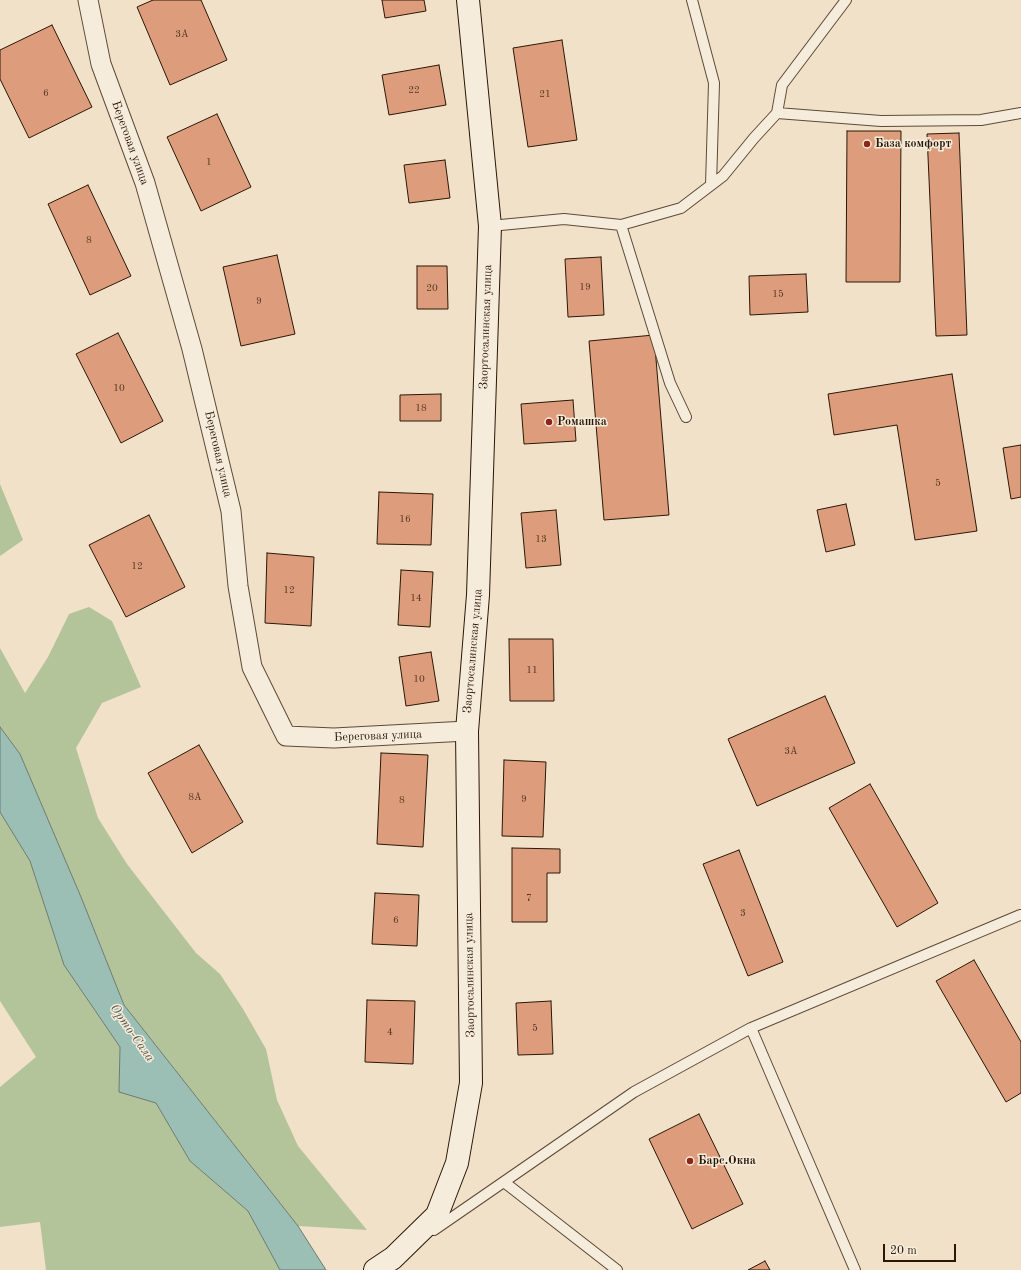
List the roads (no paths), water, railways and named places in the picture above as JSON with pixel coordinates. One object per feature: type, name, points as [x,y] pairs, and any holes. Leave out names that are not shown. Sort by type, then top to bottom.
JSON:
[{"type":"street","name":"Береговая улица","points":[[88,0],[101,64],[145,183],[192,349],[231,511],[238,586],[252,667],[286,736],[334,738],[467,731]]},
{"type":"street","name":"Заортосалинская улица","points":[[375,1270],[393,1258],[437,1215],[457,1163],[471,1083],[467,731],[478,595],[490,226],[468,0]]},
{"type":"lane","points":[[692,0],[714,83],[711,185]]},
{"type":"lane","points":[[490,226],[564,219],[621,225],[681,208],[724,176],[777,113],[782,85],[846,0]]},
{"type":"lane","points":[[777,113],[881,121],[981,120],[1021,113]]},
{"type":"lane","points":[[621,225],[670,383],[686,418]]},
{"type":"lane","points":[[393,1258],[634,1092],[751,1028],[1020,915]]},
{"type":"lane","points":[[751,1028],[856,1270]]},
{"type":"lane","points":[[504,1182],[617,1270]]},
{"type":"water","name":"Орто-Сала","points":[[0,727],[20,754],[81,897],[124,1005],[298,1226],[326,1270],[280,1270],[248,1211],[190,1161],[156,1103],[119,1092],[120,1047],[64,965],[30,861],[0,812]]},
{"type":"place","name":"База комфорт","points":[[867,144]]},
{"type":"place","name":"Ромашка","points":[[549,422]]},
{"type":"place","name":"Барс.Окна","points":[[690,1161]]}]
